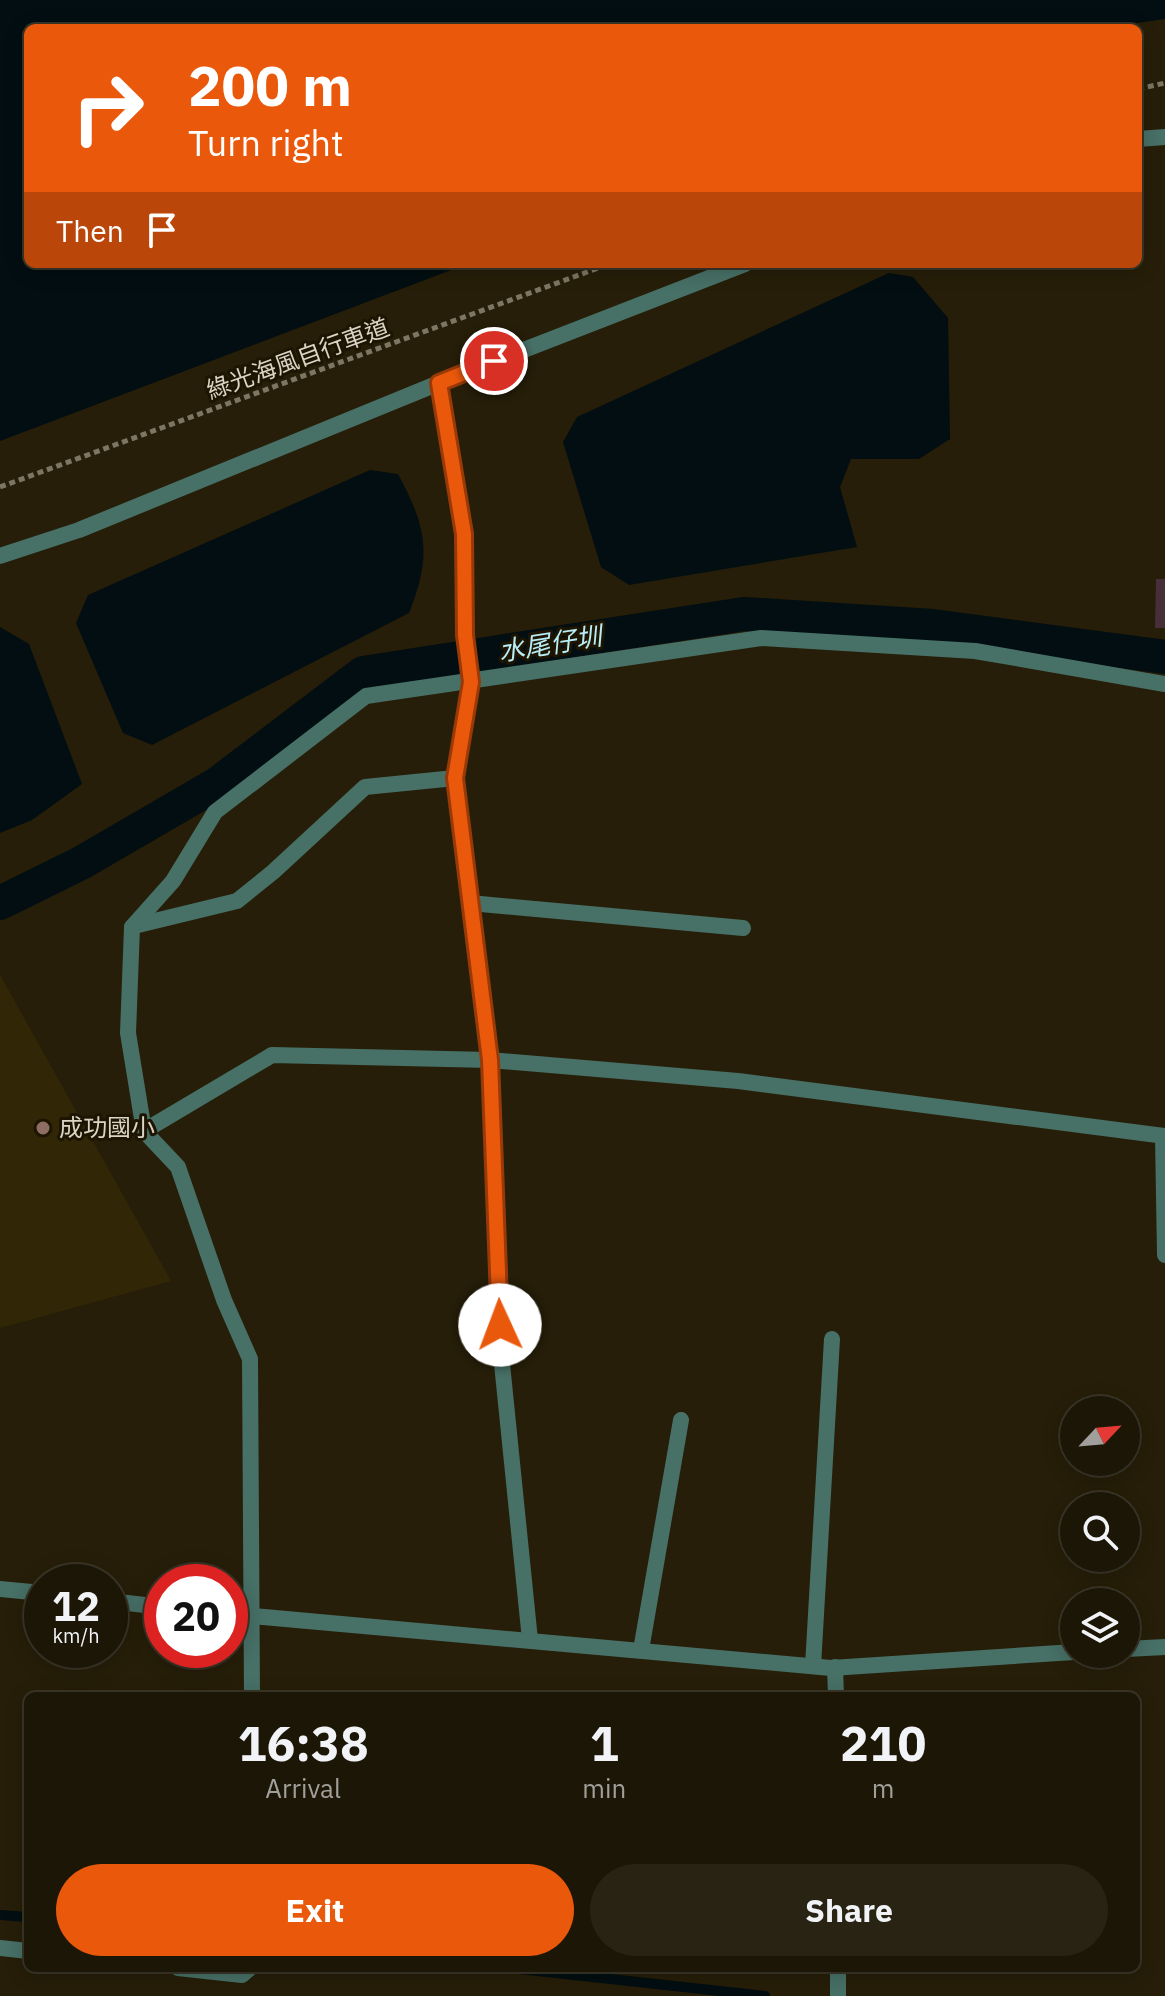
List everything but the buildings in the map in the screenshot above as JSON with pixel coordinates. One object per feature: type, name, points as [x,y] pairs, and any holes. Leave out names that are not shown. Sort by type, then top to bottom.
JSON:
[{"type":"street","points":[[1142,139],[1165,137]]},
{"type":"street","points":[[0,556],[79,530],[439,383],[735,268]]},
{"type":"street","points":[[439,383],[464,534],[465,635],[471,682],[455,778],[490,1060],[501,1354],[530,1640]]},
{"type":"street","points":[[252,1692],[250,1359],[224,1300],[178,1167],[144,1131],[128,1033],[132,927],[173,881],[215,812],[366,696],[761,638],[975,651],[1165,684]]},
{"type":"street","points":[[132,927],[237,901],[284,863],[365,787],[455,778]]},
{"type":"street","points":[[470,903],[743,928]]},
{"type":"street","points":[[144,1131],[272,1055],[490,1060],[738,1081],[1164,1136],[1165,1255]]},
{"type":"street","points":[[813,1666],[832,1339]]},
{"type":"street","points":[[641,1650],[681,1420]]},
{"type":"street","points":[[0,1589],[24,1591]]},
{"type":"street","points":[[250,1617],[835,1667],[1060,1653]]},
{"type":"street","points":[[1140,1648],[1165,1647]]},
{"type":"street","points":[[835,1667],[836,1692]]},
{"type":"street","points":[[0,1948],[24,1951]]},
{"type":"street","points":[[215,1972],[242,1975],[245,1972]]},
{"type":"street","points":[[838,1972],[838,1996]]},
{"type":"path","points":[[1142,88],[1165,83]]},
{"type":"path","name":"綠光海風自行車道","points":[[0,487],[598,268]]},
{"type":"shaded area","points":[[0,0],[1165,0],[1165,19],[1129,24],[24,24],[24,268],[456,268],[0,441]]},
{"type":"shaded area","points":[[889,273],[913,277],[948,318],[950,439],[919,459],[851,459],[840,487],[857,547],[629,585],[601,567],[563,442],[577,417]]},
{"type":"shaded area","points":[[370,470],[398,474],[420,526],[423,542],[421,574],[409,613],[152,745],[123,733],[76,623],[88,595]]},
{"type":"shaded area","points":[[0,627],[29,644],[82,784],[32,820],[0,833]]},
{"type":"shaded area","name":"成功國小","points":[[0,975],[171,1281],[0,1328]]},
{"type":"waterway","name":"水尾仔圳","points":[[0,903],[81,863],[217,784],[363,673],[744,614],[933,626],[1165,657]]},
{"type":"waterway","points":[[0,1915],[24,1917]]},
{"type":"waterway","points":[[546,1972],[765,1996]]},
{"type":"place","name":"成功國小","points":[[43,1128]]},
{"type":"route","points":[[494,361],[439,383],[464,534],[465,635],[471,682],[455,778],[490,1060],[500,1325]]}]
